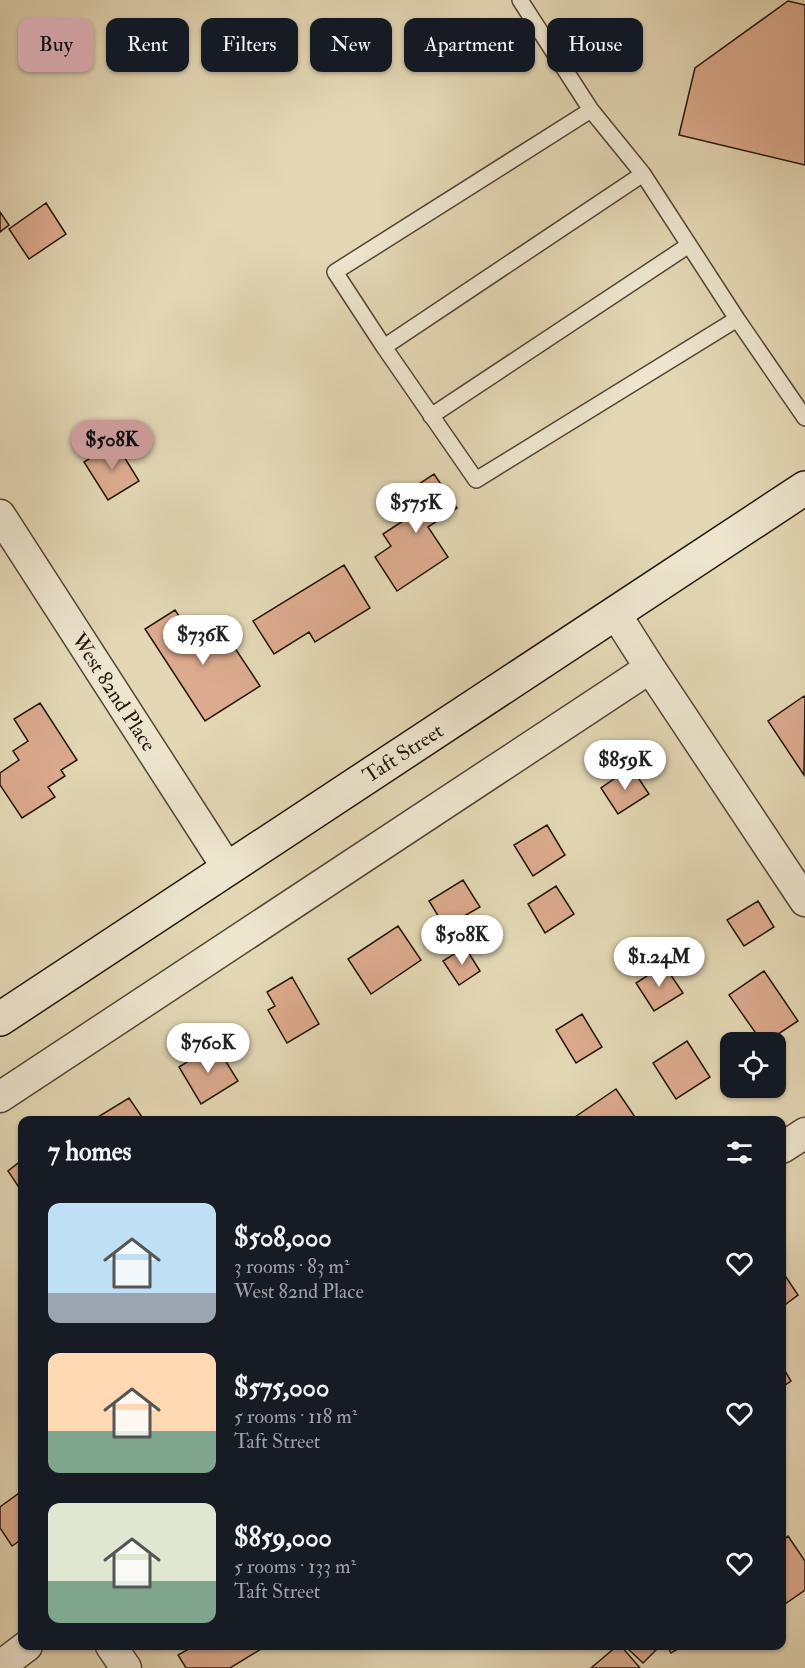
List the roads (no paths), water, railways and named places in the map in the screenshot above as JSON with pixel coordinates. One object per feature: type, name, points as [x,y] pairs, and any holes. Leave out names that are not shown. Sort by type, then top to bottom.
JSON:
[{"type":"main road","name":"Taft Street","points":[[0,1019],[805,488]]},
{"type":"street","name":"West 82nd Place","points":[[0,515],[228,868]]},
{"type":"street","points":[[615,613],[805,901]]},
{"type":"street","points":[[0,1097],[650,668]]},
{"type":"street","points":[[786,1145],[805,1133]]},
{"type":"street","points":[[1,1668],[22,1650]]},
{"type":"street","points":[[114,1650],[126,1668]]},
{"type":"lane","points":[[520,0],[591,110],[643,174],[805,418]]},
{"type":"lane","points":[[591,110],[335,272],[476,480],[738,319]]},
{"type":"lane","points":[[384,347],[643,174]]},
{"type":"lane","points":[[431,416],[689,245]]}]
